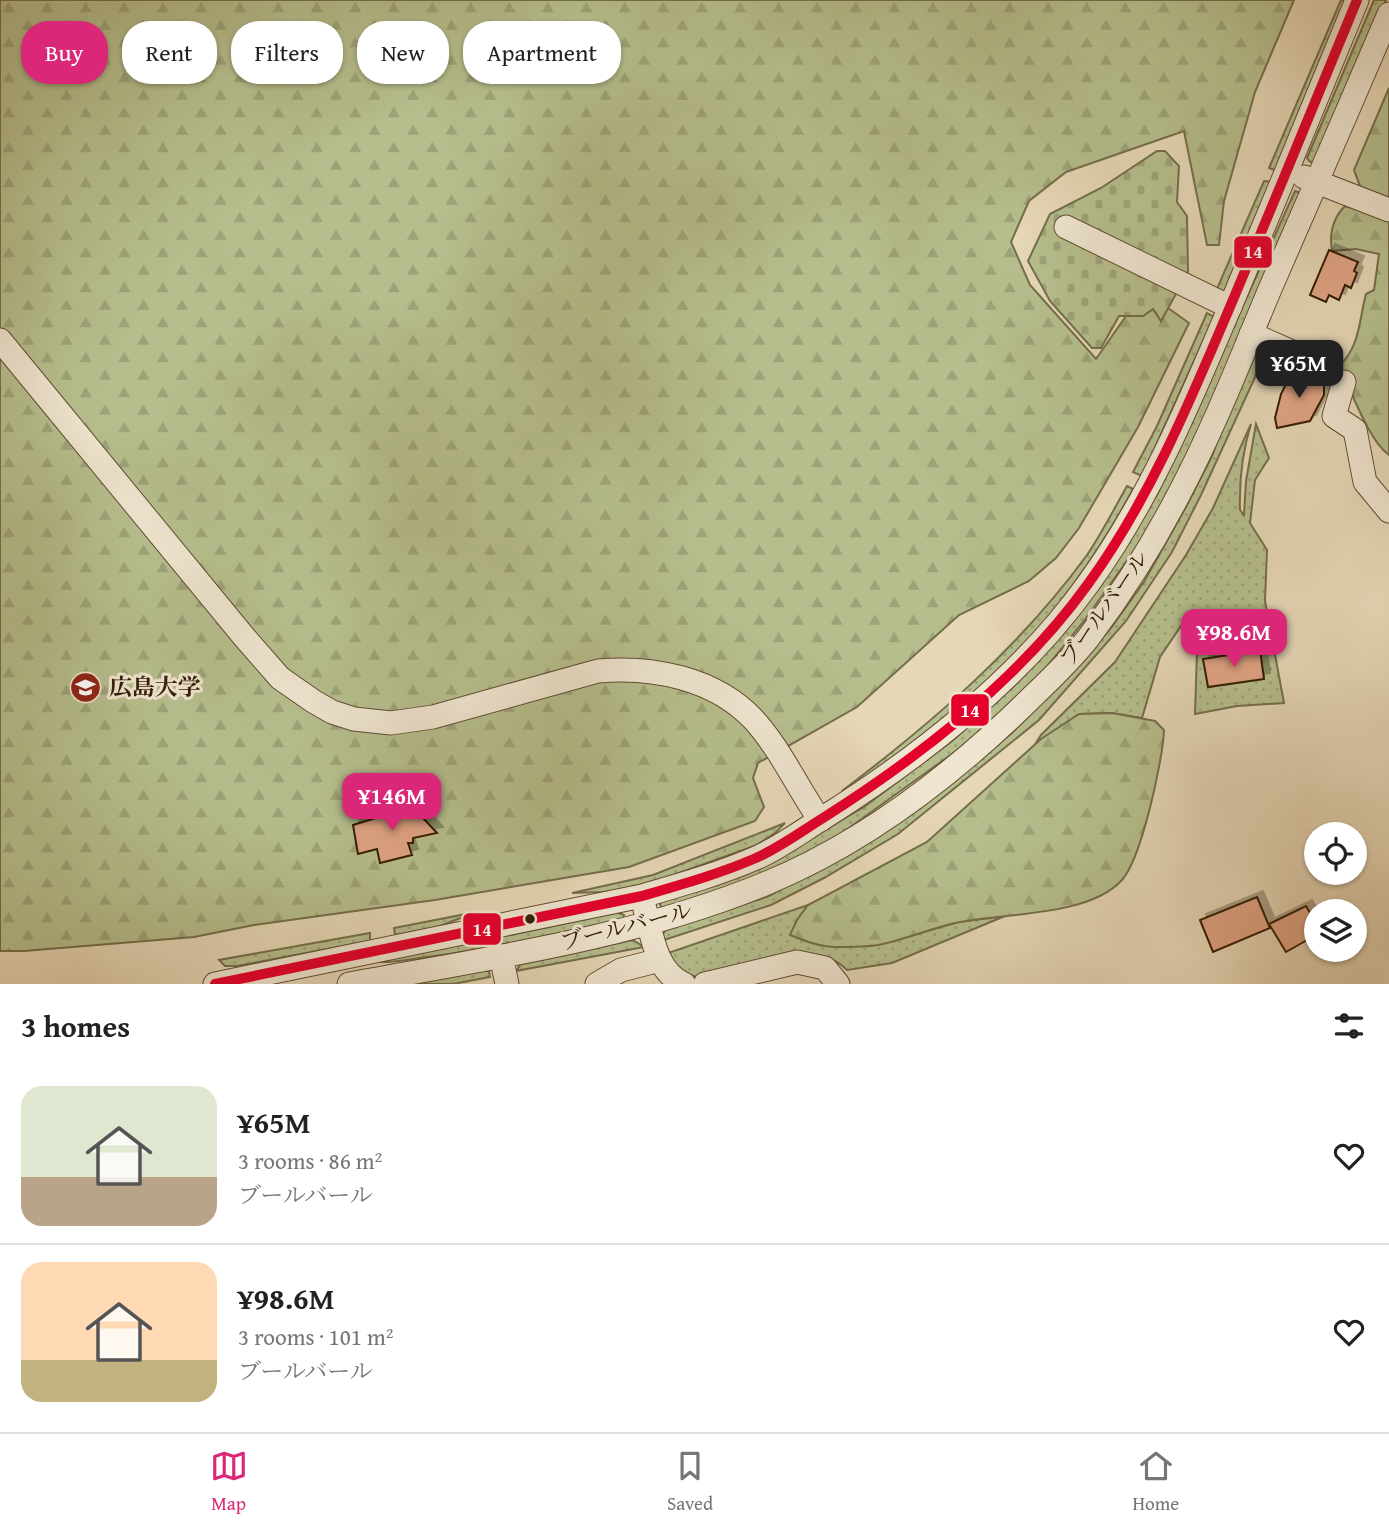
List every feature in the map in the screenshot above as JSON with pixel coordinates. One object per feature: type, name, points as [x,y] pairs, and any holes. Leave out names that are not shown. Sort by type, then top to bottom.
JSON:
[{"type":"street","points":[[215,984],[642,896],[698,879],[759,857],[859,795],[935,739],[995,687],[1040,643],[1088,585],[1132,516],[1186,412],[1357,0]]},
{"type":"street","name":"ブールバール","points":[[349,984],[649,925],[771,881],[832,851],[883,820],[944,776],[998,731],[1087,640],[1154,540],[1180,492],[1251,334],[1389,14]]},
{"type":"street","points":[[1287,170],[1389,210]]},
{"type":"street","points":[[1066,227],[1230,307]]},
{"type":"street","points":[[1251,334],[1337,375],[1334,416],[1355,430],[1365,482],[1389,511]]},
{"type":"street","points":[[0,340],[245,638],[281,678],[313,701],[332,712],[354,719],[391,723],[457,711],[598,671],[621,669],[661,673],[692,681],[710,690],[753,719],[782,758],[820,820]]},
{"type":"street","points":[[642,896],[660,960],[668,974],[684,984]]},
{"type":"street","points":[[501,956],[507,984]]},
{"type":"street","points":[[597,984],[621,970],[660,960]]},
{"type":"street","points":[[705,984],[797,962],[825,968],[838,984]]},
{"type":"green space","points":[[0,0],[1294,0],[1255,92],[1224,201],[1219,245],[1207,245],[1184,131],[1066,172],[1029,201],[1011,242],[1030,285],[1096,359],[1126,316],[1143,316],[1153,309],[1161,321],[1168,308],[1189,323],[1138,427],[1079,528],[1056,558],[1029,581],[959,615],[857,707],[758,763],[753,778],[764,807],[755,821],[629,867],[435,900],[254,925],[194,937],[0,951]]},
{"type":"green space","points":[[1341,0],[1351,0],[1277,171],[1269,168]]},
{"type":"green space","points":[[1374,0],[1386,0],[1314,163],[1307,158]]},
{"type":"green space","points":[[1389,88],[1389,199],[1381,198],[1360,186],[1354,170]]},
{"type":"green space","points":[[1157,151],[1165,151],[1179,166],[1177,202],[1187,216],[1188,272],[1161,321],[1153,309],[1143,316],[1119,316],[1101,348],[1092,348],[1050,301],[1028,261],[1050,214],[1101,188]]},
{"type":"green space","points":[[1264,181],[1272,182],[1224,293],[1216,291]]},
{"type":"green space","points":[[1295,191],[1301,193],[1230,366],[1167,497],[1136,548],[1084,621],[1041,674],[970,741],[835,838],[779,868],[722,891],[663,909],[661,901],[789,851],[864,807],[952,741],[1002,696],[1063,634],[1106,575],[1158,493]]},
{"type":"green space","points":[[1345,206],[1389,218],[1389,455],[1367,427],[1339,366],[1355,342],[1366,294],[1374,290],[1379,254],[1356,249],[1332,251],[1333,226]]},
{"type":"green space","points":[[1207,313],[1214,317],[1142,476],[1133,472],[1157,426]]},
{"type":"green space","points":[[1258,351],[1264,353],[1262,362],[1172,552],[1126,621],[1039,720],[898,834],[824,878],[771,905],[661,941],[666,930],[769,896],[820,868],[913,812],[1012,733],[1077,667],[1111,628],[1144,582],[1212,456],[1239,383]]},
{"type":"green space","points":[[1251,424],[1241,477],[1240,510],[1244,515],[1246,481],[1256,424],[1269,458],[1255,480],[1250,523],[1267,550],[1265,601],[1284,703],[1237,706],[1195,714],[1197,651],[1185,620],[1160,657],[1142,718],[1112,713],[1079,714],[1034,746],[1041,735],[1115,662],[1186,555],[1213,508]],"holes":[[[1262,666],[1264,679],[1208,687],[1206,675]]]},
{"type":"green space","points":[[1127,486],[1133,489],[1094,555],[1049,616],[998,673],[910,748],[856,788],[842,791],[942,710],[1033,621],[1087,555]]},
{"type":"green space","points":[[1112,713],[1155,721],[1164,730],[1155,786],[1136,853],[1121,881],[1106,892],[1068,907],[960,922],[878,945],[830,947],[790,935],[808,905],[927,842],[1041,739],[1079,714]]},
{"type":"green space","points":[[785,823],[757,845],[640,887],[572,893],[653,875]]},
{"type":"green space","points":[[808,905],[797,920],[877,945],[959,922],[1005,916],[892,963],[847,970],[832,959],[796,955],[700,977],[674,968],[668,953]]},
{"type":"green space","points":[[476,912],[435,928],[395,935],[394,928]]},
{"type":"green space","points":[[617,912],[624,915],[623,919],[525,941],[404,960],[367,961]]},
{"type":"green space","points":[[370,933],[370,941],[237,966],[225,966],[219,960]]},
{"type":"green space","points":[[633,940],[644,947],[516,971],[521,964]]},
{"type":"green space","points":[[484,969],[489,972],[490,977],[453,984],[405,984]]},
{"type":"building","points":[[1329,250],[1358,262],[1351,288],[1345,285],[1339,300],[1329,295],[1326,302],[1310,295]]},
{"type":"building","points":[[1298,370],[1324,381],[1324,395],[1310,421],[1277,428],[1275,418],[1281,394]]},
{"type":"building","points":[[1260,650],[1264,679],[1208,687],[1203,659]]},
{"type":"building","points":[[410,804],[437,833],[413,838],[413,843],[408,843],[412,855],[380,863],[377,849],[358,854],[353,825],[379,817],[378,810]]},
{"type":"building","points":[[1257,897],[1270,928],[1213,952],[1200,920]]},
{"type":"building","points":[[1304,907],[1304,942],[1286,952],[1269,924]]},
{"type":"transit line","name":"14","points":[[215,984],[642,896],[728,869],[773,849],[860,794],[967,713],[1032,652],[1061,619],[1111,550],[1152,480],[1203,370],[1357,0]]},
{"type":"place","name":"広島大学","points":[[86,687]]}]
